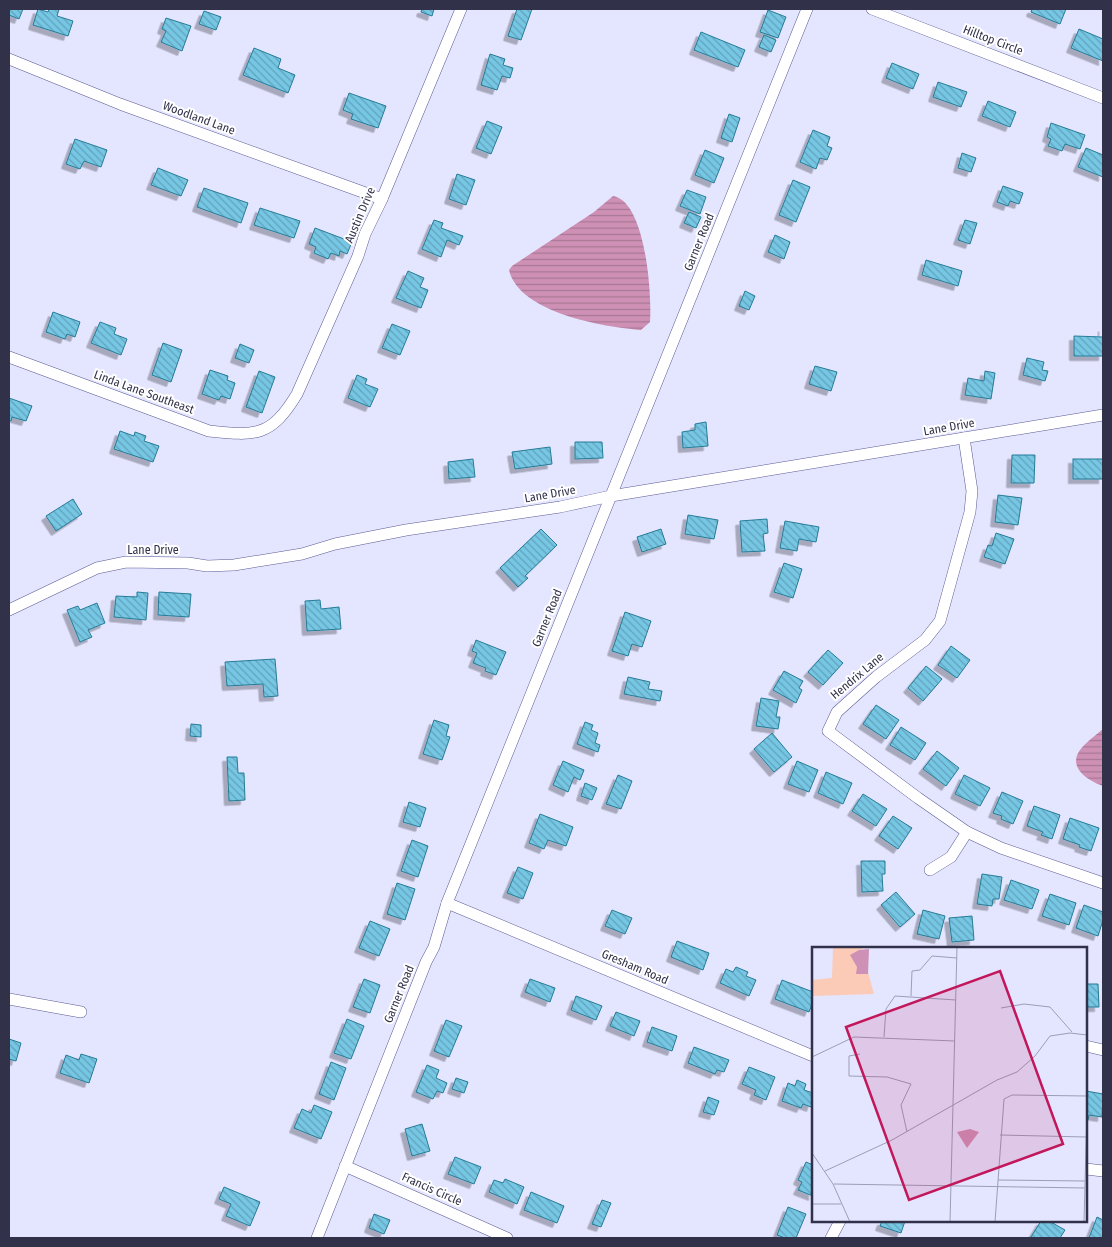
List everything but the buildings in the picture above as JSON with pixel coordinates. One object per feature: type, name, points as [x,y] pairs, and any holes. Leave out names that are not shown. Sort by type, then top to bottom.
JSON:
[{"type":"street","name":"Austin Drive","points":[[271,425],[286,412],[297,394],[382,199],[460,9]]},
{"type":"street","name":"Garner Road","points":[[317,1238],[426,962],[434,947],[447,903],[807,9]]},
{"type":"street","name":"Hilltop Circle","points":[[872,9],[1103,98]]},
{"type":"street","name":"Woodland Lane","points":[[9,59],[120,104],[382,199]]},
{"type":"street","name":"Linda Lane Southeast","points":[[9,357],[209,430],[236,434],[255,433],[271,425]]},
{"type":"street","name":"Lane Drive","points":[[9,610],[97,568],[126,562],[180,563],[207,566],[244,564],[302,554],[335,544],[406,530],[560,507],[611,496],[1103,415]]},
{"type":"street","name":"Hendrix Lane","points":[[964,438],[972,492],[970,512],[940,621],[924,640],[876,677],[837,712],[828,732],[967,832],[1001,848],[1103,883]]},
{"type":"street","points":[[930,870],[951,857],[967,832]]},
{"type":"street","name":"Gresham Road","points":[[447,903],[812,1056]]},
{"type":"street","points":[[9,999],[81,1012]]},
{"type":"street","points":[[1087,1046],[1103,1050]]},
{"type":"street","name":"Francis Circle","points":[[345,1166],[507,1238]]},
{"type":"street","points":[[1087,1169],[1103,1172]]},
{"type":"street","points":[[831,1238],[839,1222]]},
{"type":"shaded area","points":[[613,196],[624,202],[633,214],[645,251],[650,292],[650,322],[641,330],[586,321],[545,307],[529,297],[516,285],[509,270],[512,266],[594,212]]},
{"type":"shaded area","points":[[1103,729],[1103,786],[1081,773],[1076,763],[1080,750]]}]
